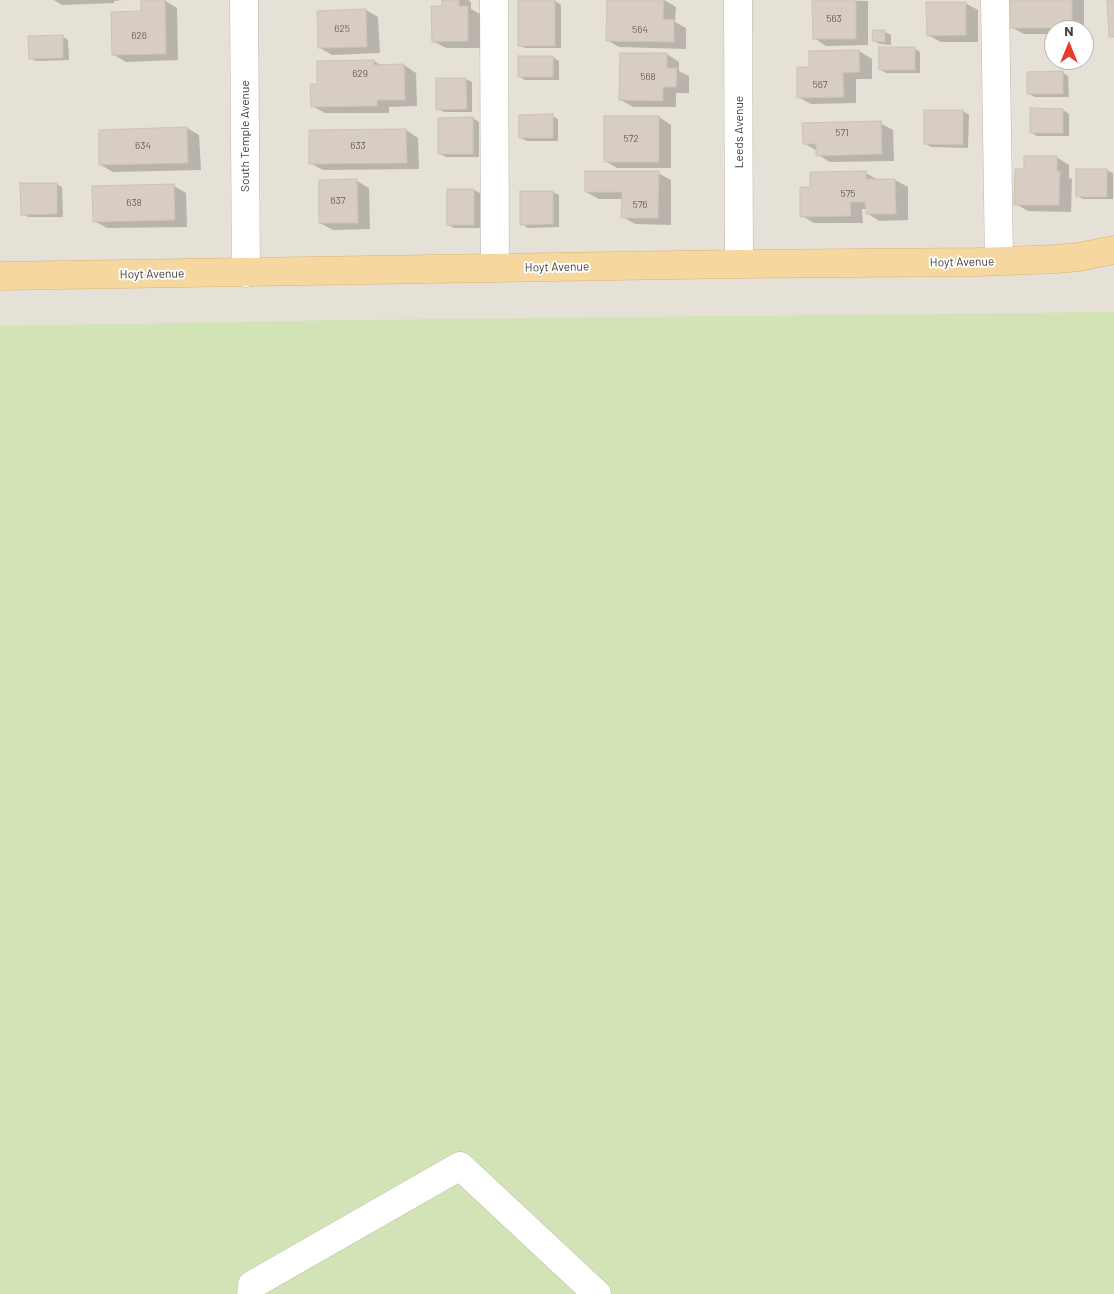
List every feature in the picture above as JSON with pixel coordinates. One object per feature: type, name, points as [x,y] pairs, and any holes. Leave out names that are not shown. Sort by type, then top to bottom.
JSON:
[{"type":"main road","name":"Hoyt Avenue","points":[[0,276],[999,261],[1078,257],[1114,250]]},
{"type":"street","name":"South Temple Avenue","points":[[244,0],[246,273]]},
{"type":"street","points":[[494,0],[495,268]]},
{"type":"street","name":"Leeds Avenue","points":[[738,0],[739,264]]},
{"type":"street","points":[[995,0],[999,261]]},
{"type":"street","points":[[251,1294],[252,1285],[460,1166],[597,1294]]},
{"type":"shaded area","points":[[0,0],[1114,0],[1114,1294],[0,1294]]},
{"type":"green space","points":[[1114,312],[1114,1294],[0,1294],[0,326],[345,320]]},
{"type":"building","points":[[141,0],[165,0],[166,54],[112,55],[111,12],[141,11]]},
{"type":"building","points":[[442,0],[459,0],[459,6],[468,6],[468,41],[432,42],[431,6],[442,6]]},
{"type":"building","points":[[518,0],[555,0],[555,46],[518,46]]},
{"type":"building","points":[[607,0],[664,0],[663,19],[674,20],[674,42],[606,41]]},
{"type":"building","points":[[812,0],[856,0],[856,39],[813,39]]},
{"type":"building","points":[[1010,0],[1072,0],[1072,20],[1044,20],[1044,28],[1010,28]]},
{"type":"building","points":[[1107,0],[1114,0],[1114,37],[1109,37]]},
{"type":"building","points":[[926,2],[966,2],[966,35],[927,36]]},
{"type":"building","points":[[366,9],[367,47],[318,48],[317,11]]},
{"type":"building","points":[[873,30],[885,30],[885,42],[872,41]]},
{"type":"building","points":[[63,35],[63,58],[29,59],[28,36]]},
{"type":"building","points":[[879,47],[915,47],[915,70],[879,70]]},
{"type":"building","points":[[859,50],[860,72],[843,73],[844,97],[797,98],[797,67],[809,67],[809,51]]},
{"type":"building","points":[[620,53],[667,53],[667,68],[677,68],[676,87],[663,87],[663,101],[619,100]]},
{"type":"building","points":[[518,56],[553,56],[553,77],[518,77]]},
{"type":"building","points":[[374,60],[374,65],[404,64],[405,100],[377,100],[377,106],[311,107],[310,84],[317,84],[317,61]]},
{"type":"building","points":[[1063,71],[1063,94],[1027,94],[1027,72]]},
{"type":"building","points":[[436,78],[466,78],[467,109],[436,110]]},
{"type":"building","points":[[1030,108],[1063,109],[1063,133],[1030,133]]},
{"type":"building","points":[[924,110],[963,110],[963,145],[924,144]]},
{"type":"building","points":[[553,114],[553,138],[519,138],[519,115]]},
{"type":"building","points":[[604,116],[659,116],[659,162],[604,162]]},
{"type":"building","points":[[473,117],[473,154],[438,154],[438,118]]},
{"type":"building","points":[[881,121],[882,154],[816,156],[816,144],[803,144],[802,123]]},
{"type":"building","points":[[187,127],[188,163],[99,165],[99,130]]},
{"type":"building","points":[[406,129],[407,163],[309,164],[309,130]]},
{"type":"building","points":[[1024,156],[1057,156],[1057,172],[1060,171],[1059,205],[1014,205],[1015,169],[1024,169]]},
{"type":"building","points":[[1076,169],[1107,169],[1107,197],[1076,197]]},
{"type":"building","points":[[585,171],[659,171],[658,218],[621,218],[622,192],[585,192]]},
{"type":"building","points":[[866,171],[866,179],[895,179],[896,214],[866,214],[865,202],[850,202],[851,216],[800,217],[800,187],[810,187],[810,172]]},
{"type":"building","points":[[357,179],[358,223],[319,223],[319,180]]},
{"type":"building","points":[[20,183],[57,183],[57,214],[21,215]]},
{"type":"building","points":[[174,184],[175,220],[93,222],[92,186]]},
{"type":"building","points":[[447,189],[474,189],[474,225],[447,225]]},
{"type":"building","points":[[520,191],[553,191],[553,224],[520,225]]}]
